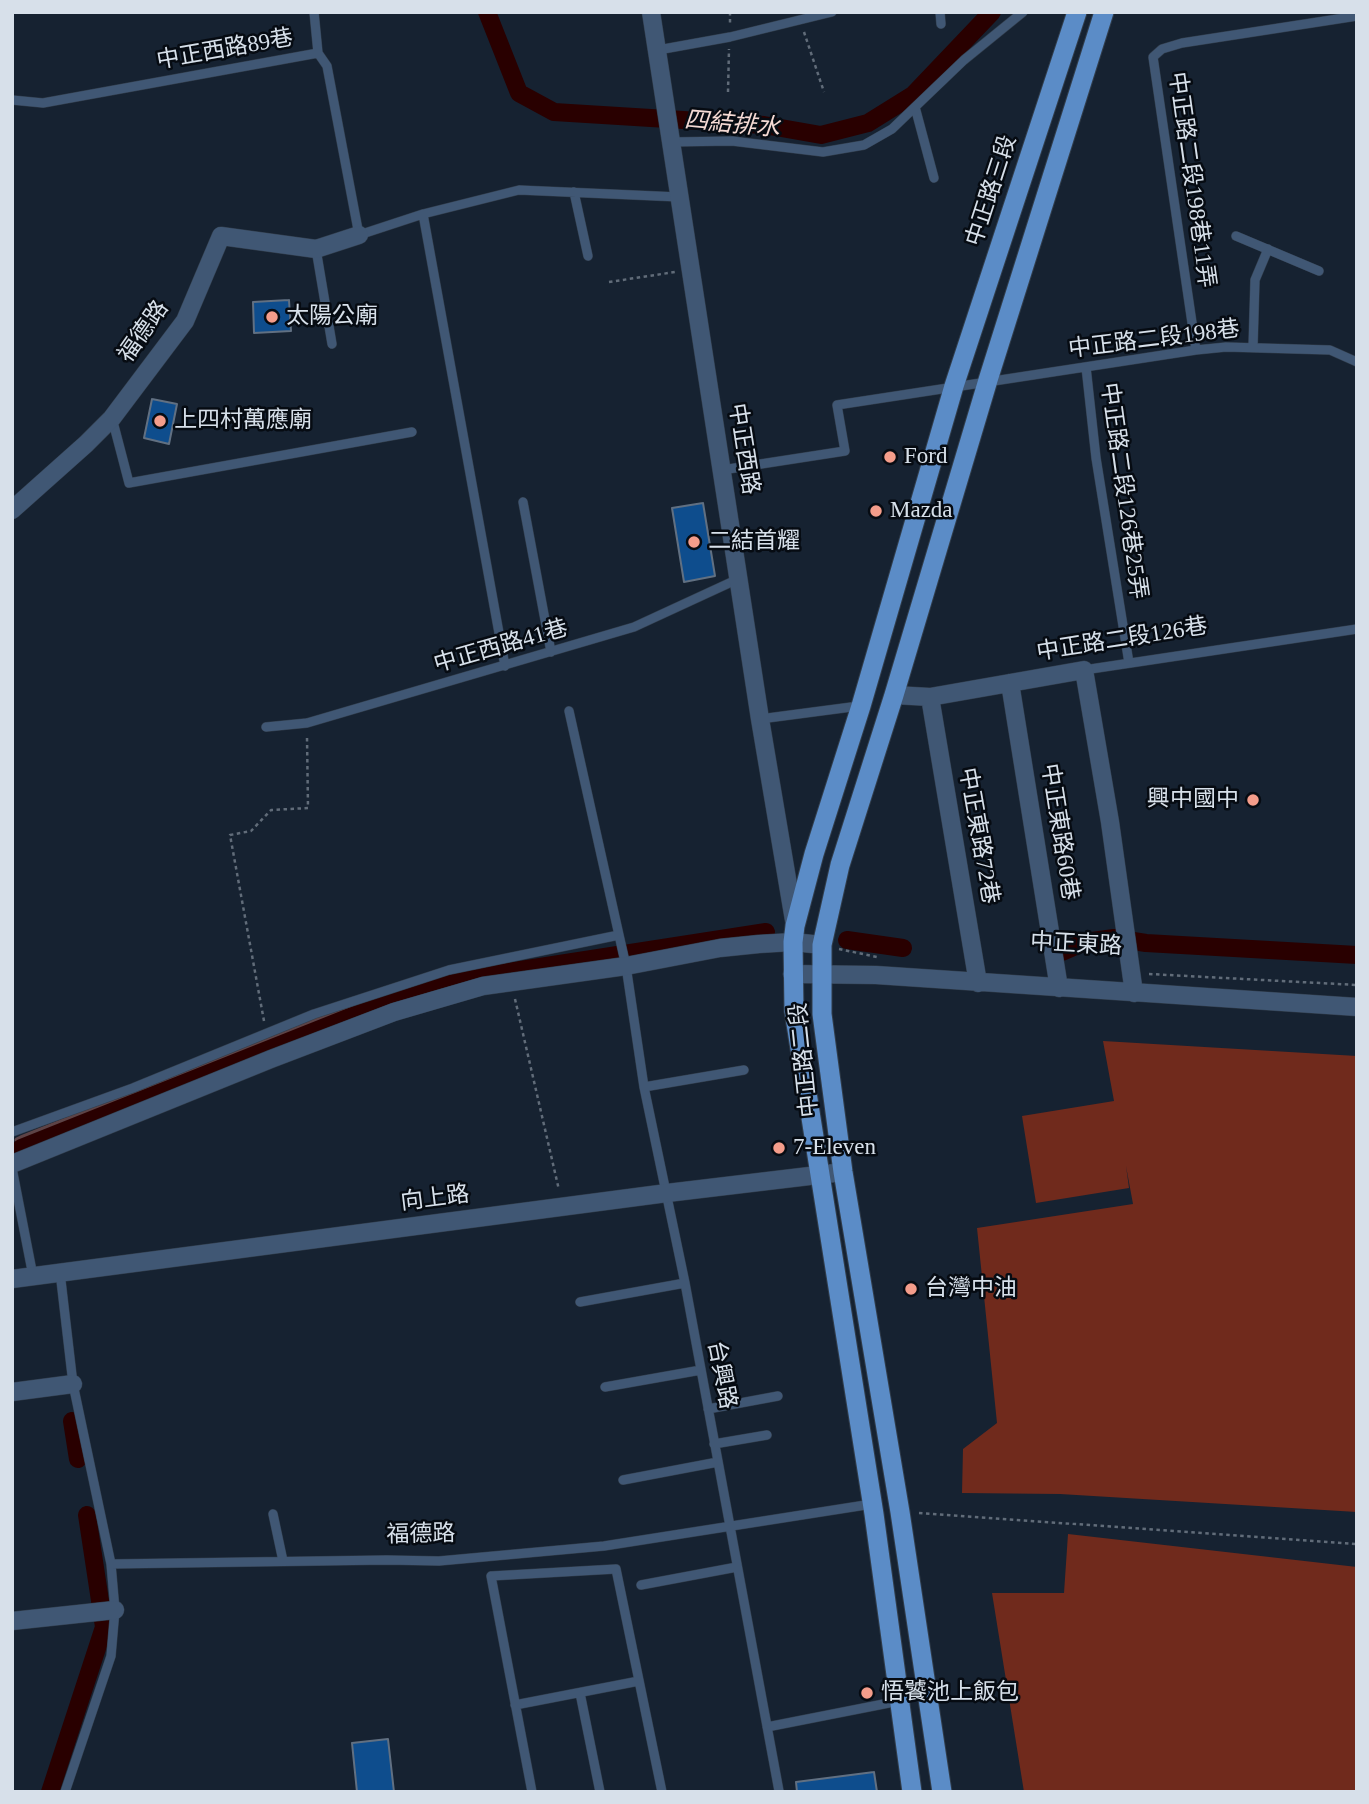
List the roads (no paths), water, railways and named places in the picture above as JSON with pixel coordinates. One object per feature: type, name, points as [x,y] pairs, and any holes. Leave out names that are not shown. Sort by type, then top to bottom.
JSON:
[{"type":"main road","name":"中正路三段","points":[[954,386],[1077,12]]},
{"type":"main road","points":[[988,380],[1104,12]]},
{"type":"main road","name":"中正路二段","points":[[942,1792],[900,1512],[843,1172],[822,1014],[821,973],[822,946],[840,865],[988,380]]},
{"type":"main road","name":"中正路二段","points":[[912,1792],[872,1504],[794,1011],[792,974],[794,934],[814,855],[861,706],[954,386]]},
{"type":"street","name":"中正西路","points":[[651,12],[794,934]]},
{"type":"street","name":"福德路","points":[[12,510],[112,418],[185,321],[221,236],[316,249],[359,235]]},
{"type":"street","name":"中正路二段126巷","points":[[894,695],[930,697],[1084,670]]},
{"type":"street","points":[[1084,670],[1128,940],[1134,993]]},
{"type":"street","name":"中正東路60巷","points":[[1010,683],[1059,988]]},
{"type":"street","name":"中正東路72巷","points":[[930,697],[978,983]]},
{"type":"street","points":[[12,1166],[271,1059],[394,1012],[483,986],[626,966],[794,934],[822,946]]},
{"type":"street","name":"中正東路","points":[[792,974],[821,973],[1357,1007]]},
{"type":"street","name":"向上路","points":[[12,1279],[843,1172]]},
{"type":"street","points":[[12,1392],[73,1384]]},
{"type":"street","points":[[12,1620],[107,1611]]},
{"type":"lane","points":[[313,12],[318,53]]},
{"type":"lane","points":[[658,50],[730,37],[832,12]]},
{"type":"lane","points":[[940,12],[942,24]]},
{"type":"lane","points":[[671,142],[733,141],[823,152],[864,145],[892,129],[964,60],[1023,12]]},
{"type":"lane","name":"中正路二段198巷11弄","points":[[1196,349],[1153,57],[1162,48],[1182,43],[1357,16]]},
{"type":"lane","name":"中正西路89巷","points":[[12,100],[43,103],[318,53],[327,66],[359,235]]},
{"type":"lane","points":[[915,107],[934,178]]},
{"type":"lane","points":[[359,235],[423,214],[519,190],[679,197]]},
{"type":"lane","points":[[574,192],[588,256]]},
{"type":"lane","points":[[423,214],[505,666]]},
{"type":"lane","points":[[1236,236],[1319,271]]},
{"type":"lane","points":[[316,249],[332,344]]},
{"type":"lane","points":[[1253,347],[1255,280],[1268,249]]},
{"type":"lane","name":"中正路二段198巷","points":[[722,470],[845,451],[837,405],[1196,349],[1330,349],[1357,362]]},
{"type":"lane","name":"中正路二段126巷25弄","points":[[1086,367],[1096,458],[1129,663]]},
{"type":"lane","points":[[112,418],[130,482],[412,432]]},
{"type":"lane","points":[[523,502],[551,652]]},
{"type":"lane","name":"中正西路41巷","points":[[266,727],[307,723],[634,627],[738,579]]},
{"type":"lane","name":"中正路二段126巷","points":[[1084,670],[1357,629]]},
{"type":"lane","points":[[760,719],[861,706]]},
{"type":"lane","name":"台興路","points":[[569,710],[626,966],[645,1087],[685,1283],[779,1791]]},
{"type":"lane","points":[[12,1132],[133,1088],[314,1014],[449,970],[619,935]]},
{"type":"lane","points":[[645,1087],[744,1070]]},
{"type":"lane","points":[[12,1166],[33,1276]]},
{"type":"lane","points":[[60,1272],[73,1384],[111,1564],[107,1611],[111,1656],[65,1792]]},
{"type":"lane","points":[[580,1302],[685,1283]]},
{"type":"lane","points":[[605,1387],[701,1370]]},
{"type":"lane","points":[[708,1409],[778,1396]]},
{"type":"lane","points":[[714,1444],[767,1434]]},
{"type":"lane","points":[[623,1480],[718,1462]]},
{"type":"lane","name":"福德路","points":[[111,1564],[439,1561],[604,1546],[872,1504]]},
{"type":"lane","points":[[273,1514],[283,1561]]},
{"type":"lane","points":[[641,1585],[737,1567]]},
{"type":"lane","points":[[532,1792],[491,1576],[616,1569],[662,1792]]},
{"type":"lane","points":[[515,1705],[639,1681]]},
{"type":"lane","points":[[580,1692],[600,1792]]},
{"type":"lane","points":[[767,1727],[899,1701]]},
{"type":"waterway","name":"四結排水","points":[[487,12],[519,93],[554,112],[764,125],[821,135],[868,123],[913,95],[992,12]]},
{"type":"waterway","points":[[22,1152],[21,1148],[415,991],[482,976],[766,932]]},
{"type":"waterway","points":[[1062,952],[1085,942],[1114,938],[1146,943],[1357,955]]},
{"type":"waterway","points":[[847,940],[903,948]]},
{"type":"waterway","points":[[440,977],[506,964],[512,966],[614,951],[615,955]]},
{"type":"waterway","points":[[21,1148],[17,1140],[23,1137],[354,1005]]},
{"type":"waterway","points":[[72,1421],[78,1459]]},
{"type":"waterway","points":[[50,1792],[104,1627],[87,1515]]},
{"type":"place","name":"太陽公廟","points":[[272,317]]},
{"type":"place","name":"上四村萬應廟","points":[[160,421]]},
{"type":"place","name":"Ford","points":[[890,457]]},
{"type":"place","name":"Mazda","points":[[876,511]]},
{"type":"place","name":"二結首耀","points":[[694,542]]},
{"type":"place","name":"興中國中","points":[[1253,800]]},
{"type":"place","name":"7-Eleven","points":[[779,1148]]},
{"type":"place","name":"台灣中油","points":[[911,1289]]},
{"type":"place","name":"悟饕池上飯包","points":[[867,1693]]}]
